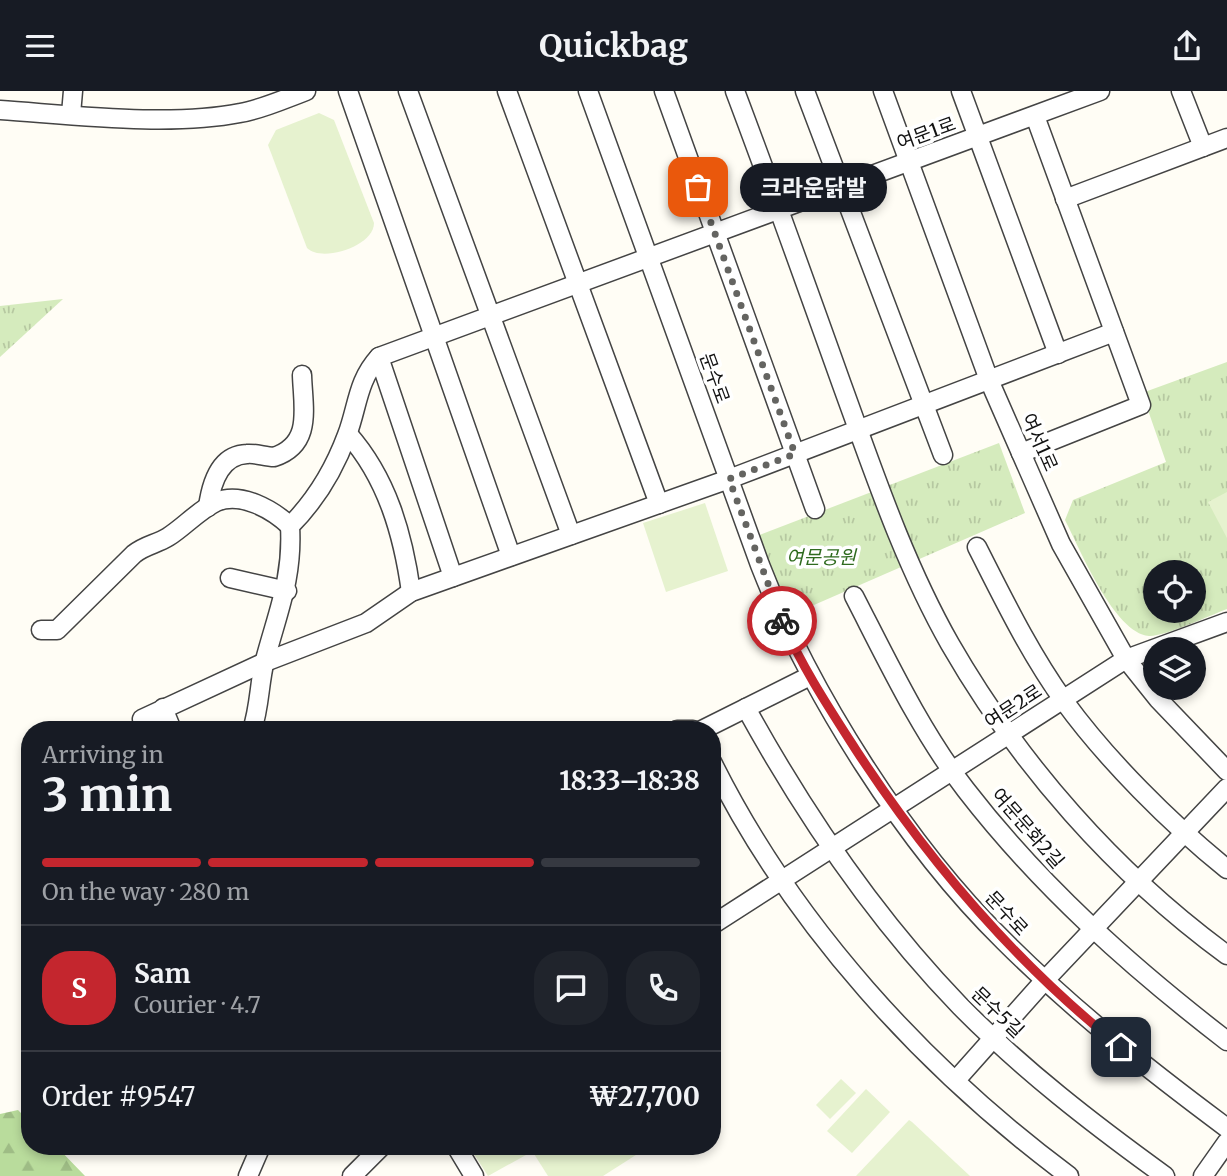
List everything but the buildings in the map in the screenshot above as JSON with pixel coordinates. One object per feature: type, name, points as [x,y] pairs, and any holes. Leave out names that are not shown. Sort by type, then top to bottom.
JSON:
[{"type":"street","points":[[71,114],[73,91]]},
{"type":"street","points":[[0,110],[153,118],[219,116],[263,107],[306,91]]},
{"type":"street","points":[[348,91],[511,556]]},
{"type":"street","points":[[408,91],[571,535]]},
{"type":"street","points":[[507,91],[659,504]]},
{"type":"street","name":"문수로","points":[[588,91],[775,603],[810,676],[894,807],[1002,940],[1102,1031],[1227,1128]]},
{"type":"street","points":[[664,91],[815,509]]},
{"type":"street","points":[[735,91],[893,521],[950,644],[1008,735],[1067,806],[1140,883],[1227,955]]},
{"type":"street","points":[[805,91],[943,455]]},
{"type":"street","name":"여서1로","points":[[883,91],[989,380],[1066,554],[1126,659],[1158,699],[1227,771]]},
{"type":"street","points":[[961,91],[1058,354]]},
{"type":"street","name":"여문1로","points":[[379,357],[716,235],[840,186],[1100,91]]},
{"type":"street","points":[[1181,91],[1203,147]]},
{"type":"street","points":[[1021,453],[1142,405],[1035,116]]},
{"type":"street","points":[[1065,199],[1227,138]]},
{"type":"street","points":[[142,719],[265,662],[366,623],[411,592],[729,479],[1114,332]]},
{"type":"street","points":[[255,721],[261,700],[265,662],[287,591],[291,559],[290,526],[316,498],[348,433],[364,374],[379,357],[453,577]]},
{"type":"street","points":[[208,507],[212,484],[229,460],[245,454],[274,457],[288,451],[299,441],[304,428],[302,375]]},
{"type":"street","points":[[348,433],[366,455],[381,482],[404,545],[411,592]]},
{"type":"street","points":[[41,630],[57,630],[134,554],[167,538],[208,507],[222,500],[246,501],[265,508],[290,526]]},
{"type":"street","points":[[977,547],[1017,626],[1063,699],[1087,730],[1184,834],[1227,869]]},
{"type":"street","points":[[230,578],[287,591]]},
{"type":"street","name":"여문문화2길","points":[[854,596],[894,674],[953,770],[1023,856],[1093,931],[1227,1041]]},
{"type":"street","name":"여문2로","points":[[721,919],[1126,659],[1227,622]]},
{"type":"street","points":[[720,721],[810,676]]},
{"type":"street","points":[[163,708],[168,721]]},
{"type":"street","points":[[746,708],[786,780],[832,848]]},
{"type":"street","points":[[721,780],[782,880],[862,983],[903,1029],[956,1080],[1036,1152],[1069,1176]]},
{"type":"street","points":[[956,1080],[1045,980],[1140,883],[1227,788]]},
{"type":"street","name":"문수5길","points":[[832,848],[932,975],[994,1039],[1065,1102],[1165,1176]]},
{"type":"street","points":[[1203,1176],[1227,1142]]},
{"type":"street","points":[[248,1176],[257,1155]]},
{"type":"street","points":[[352,1176],[373,1155]]},
{"type":"street","points":[[461,1155],[474,1176]]},
{"type":"green space","points":[[319,113],[334,120],[374,223],[366,239],[357,245],[324,254],[307,248],[268,145],[276,130]]},
{"type":"green space","points":[[63,299],[0,357],[0,306]]},
{"type":"green space","points":[[1227,362],[1227,609],[1206,617],[1206,560],[1143,560],[1143,623],[1191,623],[1149,636],[1136,631],[1123,621],[1111,606],[1065,520],[1073,500],[1166,462],[1142,393]]},
{"type":"green space","name":"여문공원","points":[[999,443],[1025,513],[791,615],[757,536]]},
{"type":"green space","points":[[1227,492],[1227,538],[1208,502]]},
{"type":"green space","points":[[705,503],[728,571],[666,592],[643,523]]},
{"type":"green space","points":[[841,1079],[856,1093],[830,1119],[816,1105]]},
{"type":"green space","points":[[866,1089],[890,1112],[852,1153],[827,1131]]},
{"type":"green space","points":[[18,1110],[21,1113],[21,1155],[65,1155],[85,1176],[0,1176],[0,1114]]},
{"type":"green space","points":[[909,1120],[912,1122],[970,1176],[856,1176]]},
{"type":"green space","points":[[475,1155],[526,1155],[488,1176]]},
{"type":"green space","points":[[535,1155],[636,1155],[603,1176],[548,1176]]},
{"type":"way so far","points":[[698,187],[795,454],[729,479],[782,621]]},
{"type":"place","name":"크라운닭발","points":[[698,187]]},
{"type":"route","points":[[782,621],[810,676],[925,851],[1002,940],[1121,1047]]}]
